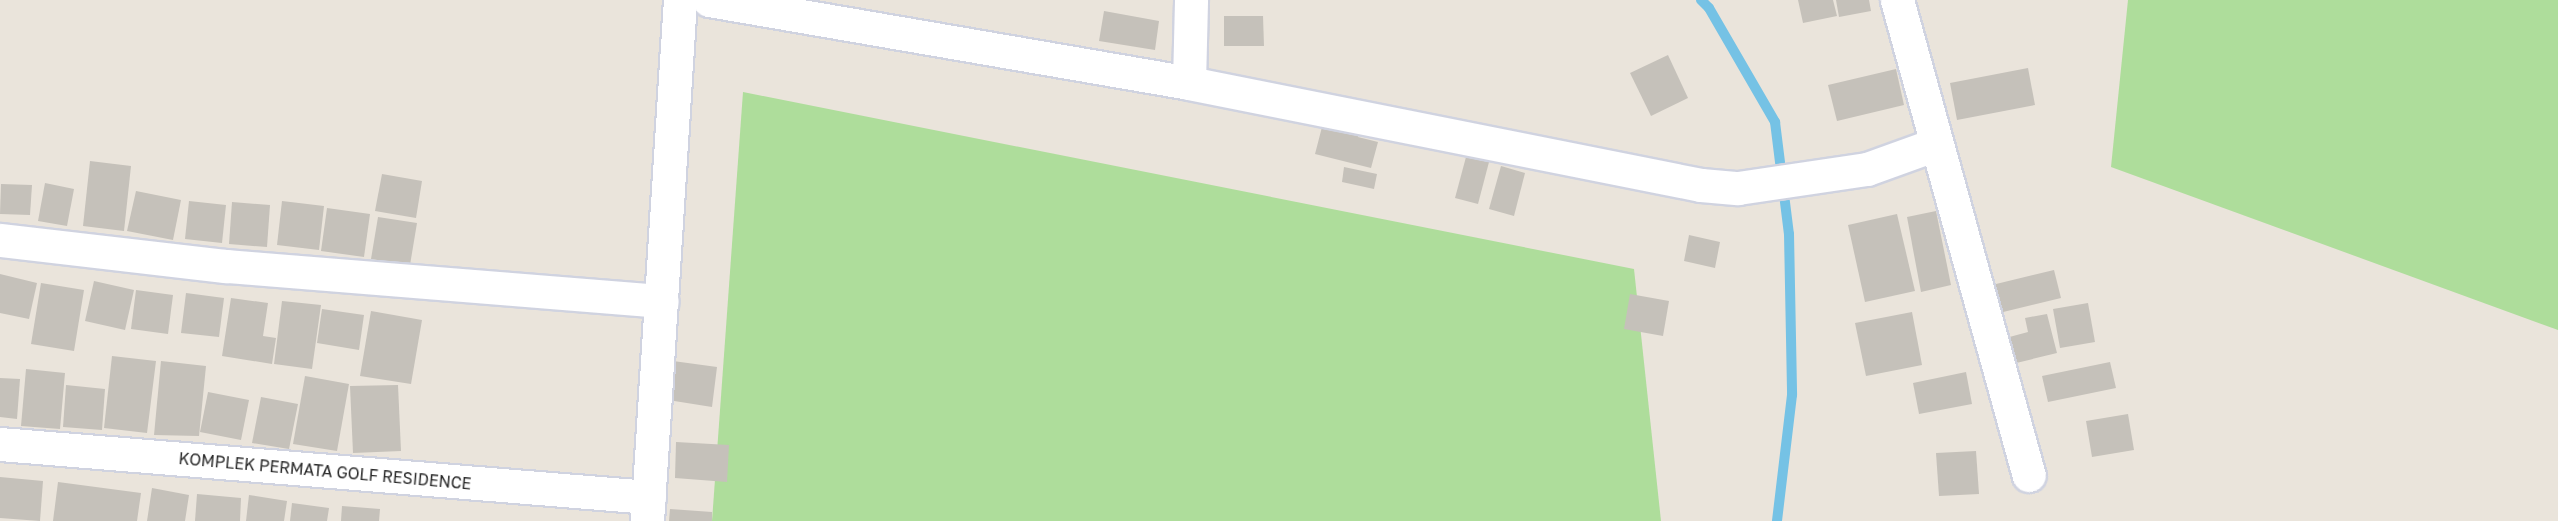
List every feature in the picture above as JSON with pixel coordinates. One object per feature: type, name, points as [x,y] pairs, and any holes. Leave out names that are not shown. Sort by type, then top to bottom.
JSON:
[{"type":"street","points":[[648,509],[680,0]]},
{"type":"street","points":[[710,0],[1189,83],[1701,185],[1738,188],[1867,169],[1936,144]]},
{"type":"street","points":[[1189,83],[1191,0]]},
{"type":"street","points":[[1897,0],[2029,475]]},
{"type":"street","points":[[0,240],[226,266],[662,301]]},
{"type":"street","name":"KOMPLEK PERMATA GOLF RESIDENCE","points":[[0,444],[648,509]]},
{"type":"green space","points":[[2128,0],[2558,0],[2558,330],[2111,167]]},
{"type":"green space","points":[[743,92],[1634,269],[1661,521],[712,521]]},
{"type":"building","points":[[1798,0],[1833,0],[1837,16],[1803,23]]},
{"type":"building","points":[[1836,0],[1869,0],[1871,11],[1839,17]]},
{"type":"building","points":[[1104,11],[1159,21],[1155,50],[1099,41]]},
{"type":"building","points":[[1224,16],[1263,16],[1264,46],[1224,46]]},
{"type":"building","points":[[1668,55],[1688,98],[1651,116],[1630,73]]},
{"type":"building","points":[[2028,68],[2035,105],[1957,120],[1950,83]]},
{"type":"building","points":[[1896,69],[1904,105],[1837,121],[1828,85]]},
{"type":"building","points":[[1337,122],[1361,129],[1358,137],[1378,142],[1371,168],[1315,154],[1322,127],[1334,131]]},
{"type":"building","points":[[1466,157],[1489,162],[1478,204],[1455,198]]},
{"type":"building","points":[[90,161],[131,166],[124,231],[83,226]]},
{"type":"building","points":[[1501,166],[1525,173],[1514,216],[1489,209]]},
{"type":"building","points":[[1344,167],[1377,174],[1374,189],[1342,182]]},
{"type":"building","points":[[382,174],[422,181],[416,218],[375,211]]},
{"type":"building","points":[[45,183],[74,189],[67,226],[38,221]]},
{"type":"building","points":[[1,184],[32,185],[30,215],[0,214]]},
{"type":"building","points":[[136,191],[181,200],[173,240],[127,231]]},
{"type":"building","points":[[189,201],[226,205],[222,243],[185,239]]},
{"type":"building","points":[[282,201],[324,206],[319,250],[277,245]]},
{"type":"building","points":[[232,202],[270,205],[267,247],[229,244]]},
{"type":"building","points":[[327,208],[370,214],[364,257],[321,251]]},
{"type":"building","points":[[1936,211],[1951,285],[1921,292],[1907,217]]},
{"type":"building","points":[[1897,214],[1915,291],[1865,302],[1848,225]]},
{"type":"building","points":[[378,217],[417,223],[410,265],[371,259]]},
{"type":"building","points":[[1689,235],[1720,242],[1715,268],[1684,261]]},
{"type":"building","points":[[2054,270],[2061,298],[1999,313],[1992,285]]},
{"type":"building","points":[[0,274],[37,283],[29,319],[0,313]]},
{"type":"building","points":[[94,281],[134,290],[125,330],[85,321]]},
{"type":"building","points":[[41,283],[84,290],[74,351],[31,344]]},
{"type":"building","points":[[136,290],[173,295],[168,334],[131,329]]},
{"type":"building","points":[[186,293],[224,298],[219,337],[181,333]]},
{"type":"building","points":[[1630,294],[1669,301],[1663,336],[1624,329]]},
{"type":"building","points":[[231,298],[268,303],[263,336],[276,338],[272,364],[222,356]]},
{"type":"building","points":[[282,301],[321,305],[312,369],[274,364]]},
{"type":"building","points":[[2088,303],[2095,342],[2060,348],[2053,309]]},
{"type":"building","points":[[322,309],[364,315],[359,350],[317,343]]},
{"type":"building","points":[[371,311],[422,320],[411,384],[360,376]]},
{"type":"building","points":[[1912,312],[1922,365],[1866,376],[1855,323]]},
{"type":"building","points":[[2047,314],[2057,353],[2008,365],[2002,339],[2028,332],[2025,318]]},
{"type":"building","points":[[112,356],[156,361],[147,433],[104,428]]},
{"type":"building","points":[[161,361],[206,366],[199,436],[154,435]]},
{"type":"building","points":[[673,361],[717,367],[712,407],[668,400]]},
{"type":"building","points":[[2110,362],[2116,388],[2048,402],[2042,376]]},
{"type":"building","points":[[26,369],[65,373],[60,429],[21,426]]},
{"type":"building","points":[[1966,372],[1972,404],[1919,414],[1913,383]]},
{"type":"building","points":[[305,376],[349,384],[337,451],[293,444]]},
{"type":"building","points":[[0,378],[20,379],[17,419],[0,417]]},
{"type":"building","points":[[66,385],[105,389],[102,430],[63,427]]},
{"type":"building","points":[[398,385],[401,451],[353,453],[350,386]]},
{"type":"building","points":[[208,392],[249,400],[241,440],[200,432]]},
{"type":"building","points":[[261,397],[298,404],[289,449],[252,443]]},
{"type":"building","points":[[2128,414],[2134,450],[2092,457],[2086,421]]},
{"type":"building","points":[[676,442],[729,445],[727,482],[675,478]]},
{"type":"building","points":[[1976,451],[1979,494],[1939,496],[1936,453]]},
{"type":"building","points":[[0,477],[43,481],[40,521],[0,518]]},
{"type":"building","points":[[58,482],[141,493],[137,521],[53,521]]},
{"type":"building","points":[[152,488],[189,495],[185,521],[147,521]]},
{"type":"building","points":[[197,494],[241,498],[240,521],[195,521]]},
{"type":"building","points":[[249,495],[287,501],[284,521],[246,521]]},
{"type":"building","points":[[292,503],[329,508],[327,521],[290,521]]},
{"type":"building","points":[[342,506],[380,509],[379,521],[341,521]]},
{"type":"building","points":[[670,509],[712,512],[712,521],[669,521]]},
{"type":"waterway","points":[[1701,0],[1709,8],[1775,122],[1789,234],[1792,395],[1777,521]]}]
